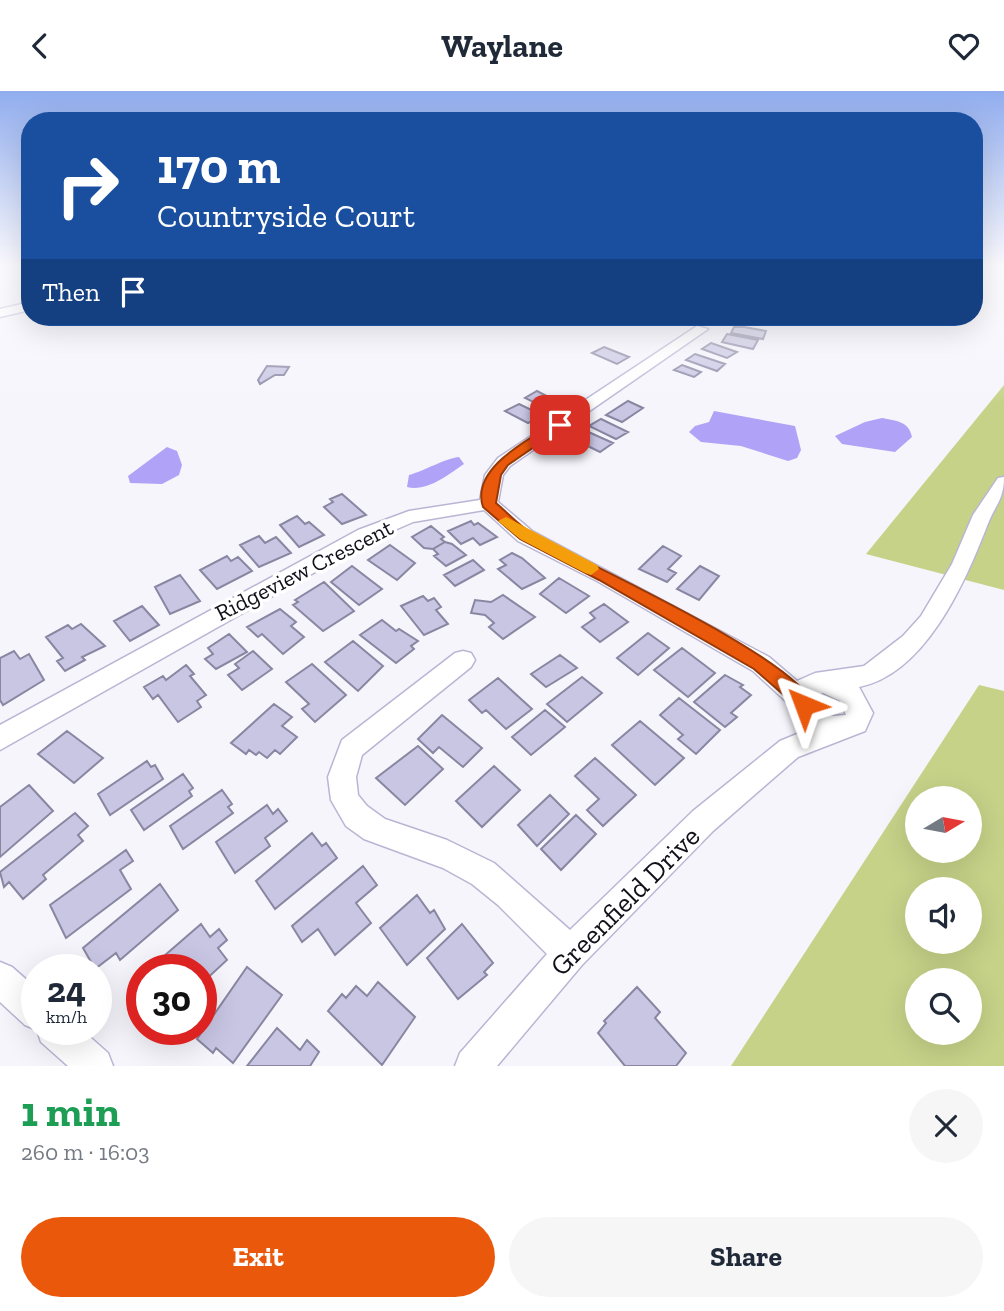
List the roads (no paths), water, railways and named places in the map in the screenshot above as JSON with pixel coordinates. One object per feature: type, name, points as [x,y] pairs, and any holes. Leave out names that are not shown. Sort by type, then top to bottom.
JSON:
[{"type":"street","points":[[702,330],[504,462],[494,475],[488,504],[525,536],[604,576],[761,664],[826,683],[854,698],[850,721]]},
{"type":"street","points":[[850,721],[870,675],[911,642],[929,622],[962,564],[982,515],[1004,482]]},
{"type":"street","name":"Ridgeview Crescent","points":[[0,737],[365,535],[409,517],[488,504]]},
{"type":"street","points":[[463,660],[351,748],[343,766],[340,785],[345,803],[373,829],[467,863],[489,877],[570,953]]},
{"type":"street","points":[[761,664],[822,724],[850,721]]},
{"type":"street","points":[[789,749],[809,685],[870,675]]},
{"type":"street","name":"Greenfield Drive","points":[[473,1066],[570,953],[703,821],[789,749],[850,721]]},
{"type":"street","points":[[0,979],[21,998]]},
{"type":"street","points":[[71,1045],[94,1066]]}]
